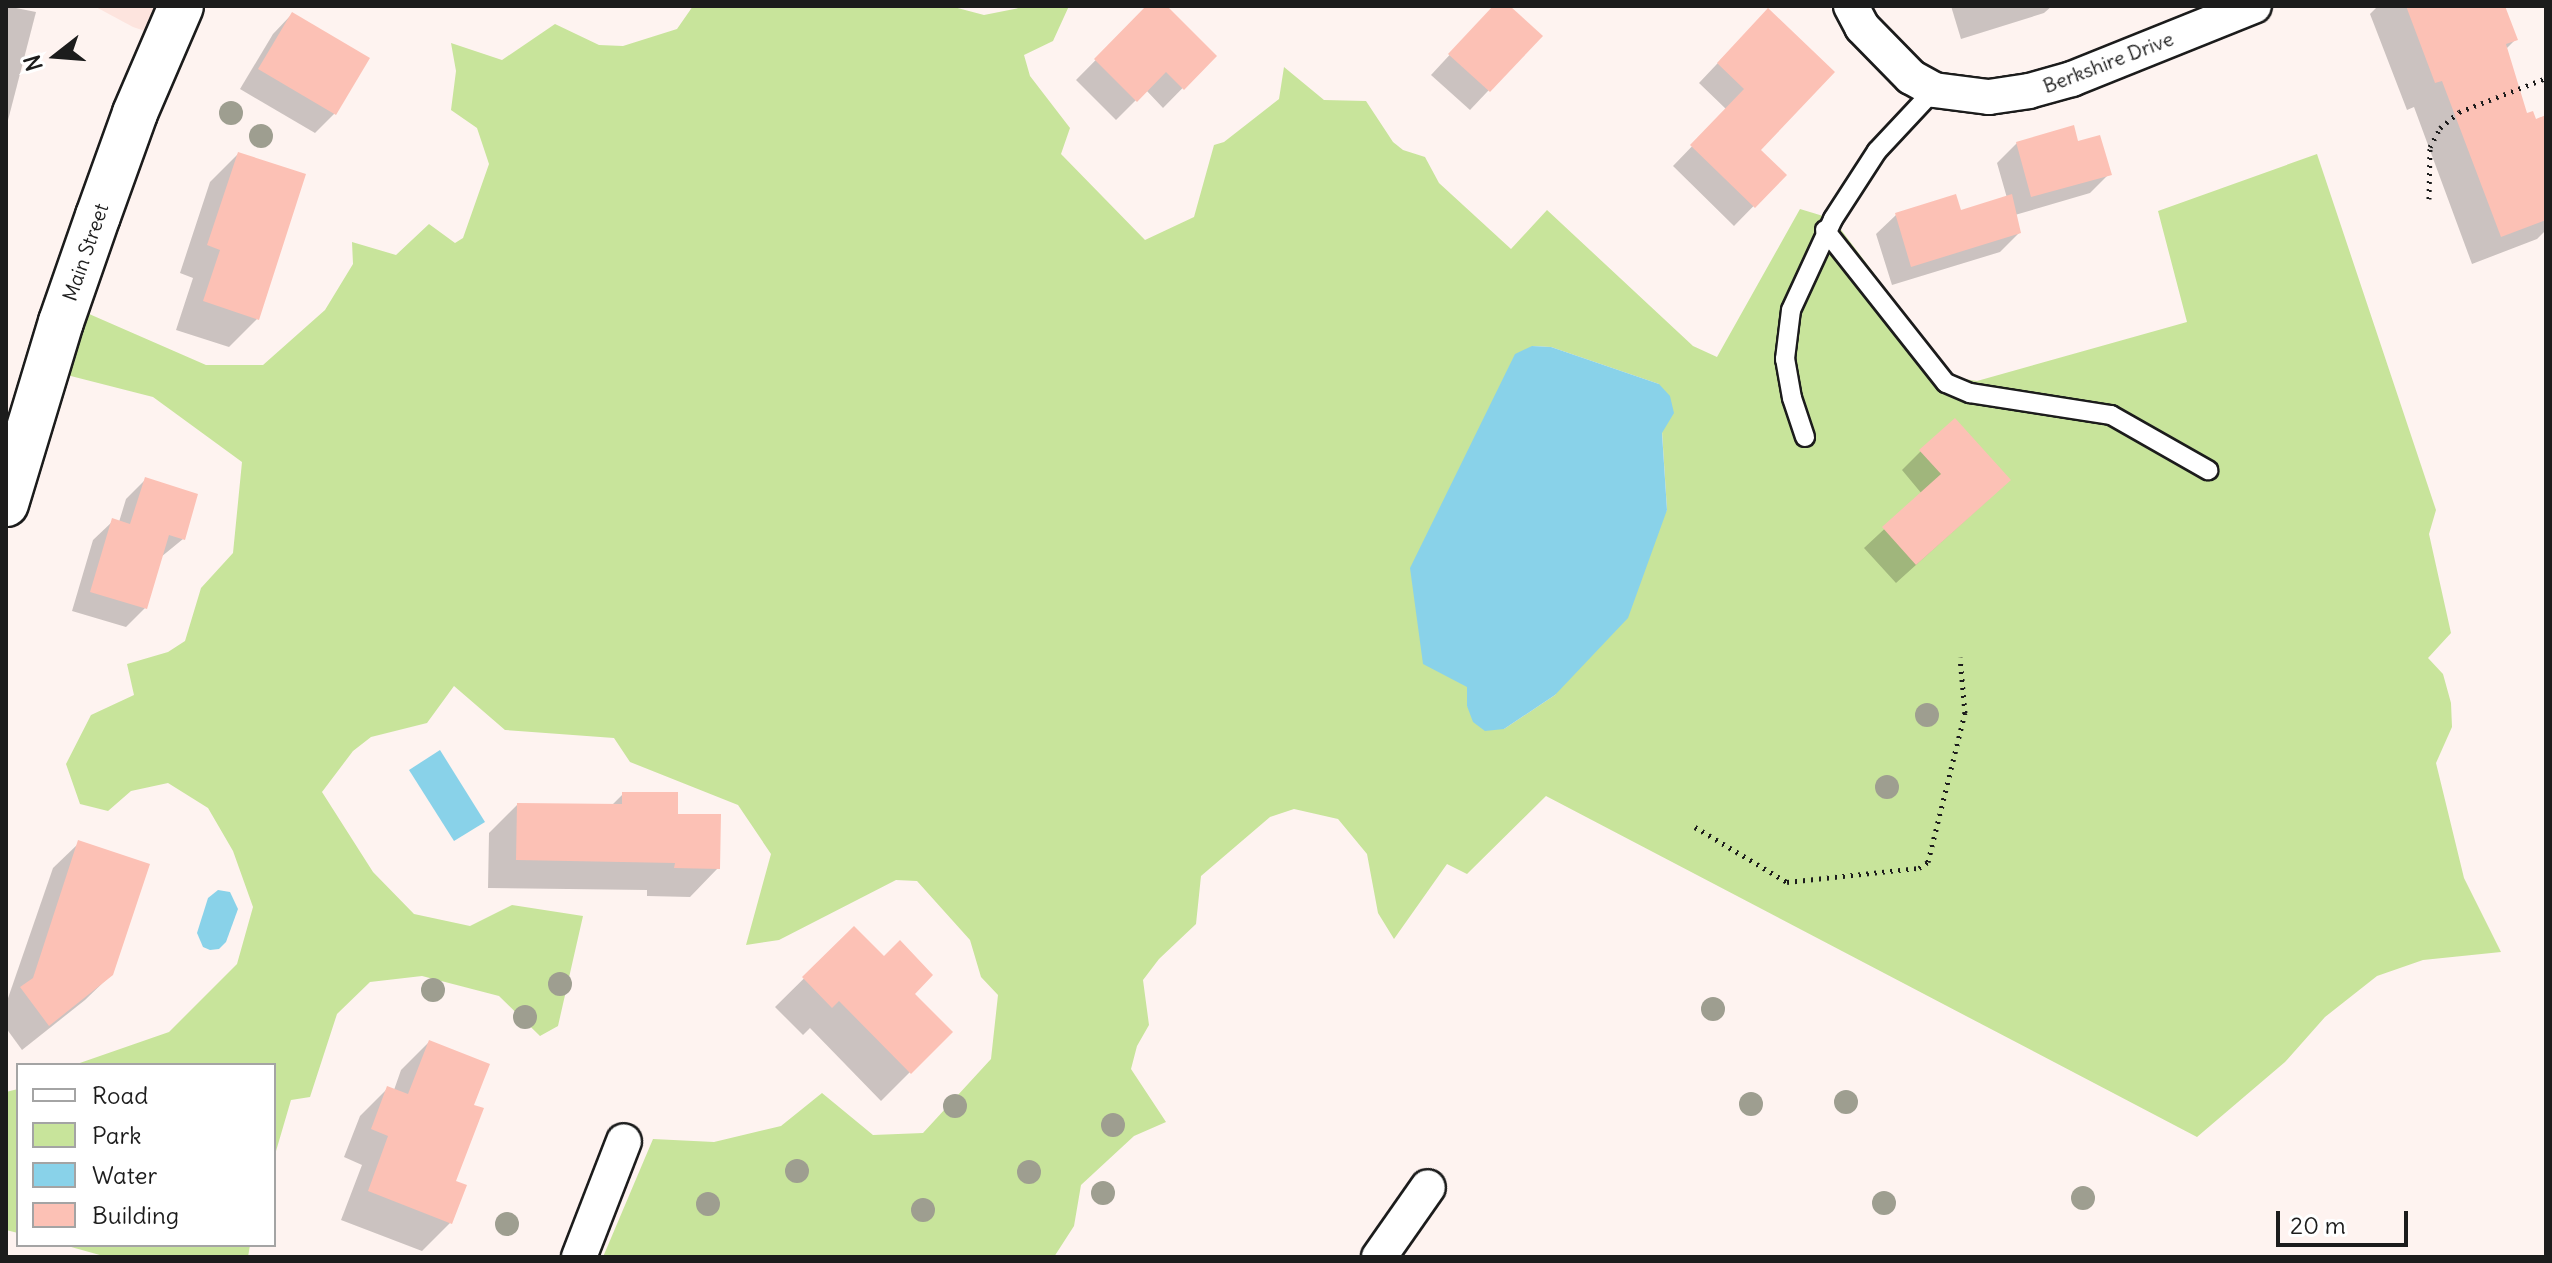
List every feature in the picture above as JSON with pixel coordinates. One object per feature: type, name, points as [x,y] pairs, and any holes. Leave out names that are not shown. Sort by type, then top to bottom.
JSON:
[{"type":"street","name":"Main Street","points":[[6,504],[98,216],[135,113],[181,6]]},
{"type":"street","name":"Berkshire Drive","points":[[1851,6],[1862,27],[1911,77],[1934,90],[1989,97],[2029,91],[2072,79],[2254,6]]},
{"type":"street","points":[[579,1257],[624,1141]]},
{"type":"street","points":[[1379,1257],[1428,1187]]},
{"type":"lane","points":[[1805,437],[1792,398],[1785,359],[1791,310],[1825,230],[1877,151],[1934,90]]},
{"type":"lane","points":[[1825,230],[1946,383],[1970,393],[2111,415],[2208,470]]},
{"type":"path","points":[[2429,199],[2430,147],[2440,128],[2459,112],[2546,78]]},
{"type":"path","points":[[1695,827],[1787,882],[1919,868],[1928,862],[1965,713],[1960,657]]},
{"type":"shaded area","points":[[94,6],[181,6],[166,38],[133,27]]},
{"type":"green space","points":[[693,6],[950,6],[984,15],[1029,6],[1069,6],[1053,41],[1024,55],[1030,76],[1070,128],[1061,154],[1145,240],[1194,217],[1214,145],[1224,142],[1279,99],[1284,67],[1324,100],[1366,101],[1393,142],[1403,150],[1425,157],[1439,183],[1511,249],[1547,210],[1693,346],[1717,357],[1800,209],[1833,219],[1952,377],[1977,381],[2187,322],[2158,211],[2317,154],[2436,510],[2429,534],[2451,633],[2428,658],[2443,674],[2451,703],[2452,727],[2436,763],[2464,878],[2501,952],[2423,960],[2377,976],[2325,1017],[2285,1062],[2197,1137],[1546,796],[1467,874],[1447,864],[1394,939],[1378,913],[1367,854],[1338,819],[1294,809],[1270,817],[1201,876],[1196,924],[1159,959],[1143,980],[1149,1025],[1137,1046],[1131,1069],[1166,1122],[1134,1136],[1081,1185],[1074,1226],[1054,1257],[603,1257],[653,1139],[714,1142],[781,1126],[822,1093],[873,1135],[923,1133],[991,1059],[998,995],[981,977],[970,940],[917,881],[896,880],[779,940],[746,945],[771,854],[738,805],[630,762],[614,738],[505,730],[454,686],[427,723],[371,737],[353,751],[322,792],[373,872],[414,914],[470,926],[512,905],[583,916],[558,1026],[540,1036],[499,996],[422,976],[370,982],[337,1014],[310,1097],[291,1100],[276,1151],[276,1063],[80,1063],[169,1032],[237,964],[253,907],[233,851],[208,808],[168,783],[131,791],[108,811],[80,804],[66,764],[91,715],[134,695],[127,664],[168,652],[185,641],[201,588],[233,553],[242,462],[153,397],[59,373],[80,310],[206,365],[263,365],[325,310],[353,264],[352,242],[396,255],[429,224],[455,243],[463,238],[489,164],[477,128],[451,110],[456,71],[451,43],[502,60],[555,24],[599,45],[623,46],[677,29]],"holes":[[[1532,346],[1551,347],[1659,384],[1667,510],[1555,695],[1504,729],[1467,706],[1467,687]]]},
{"type":"green space","points":[[16,1090],[16,1232],[6,1230],[6,1092]]},
{"type":"green space","points":[[71,1247],[250,1247],[248,1257],[107,1257]]},
{"type":"water","points":[[1532,346],[1551,347],[1659,384],[1670,396],[1674,413],[1662,433],[1667,510],[1628,618],[1555,695],[1504,729],[1485,731],[1473,722],[1467,706],[1467,687],[1423,664],[1410,568],[1515,354]]},
{"type":"water","points":[[440,750],[485,822],[454,841],[409,770]]},
{"type":"water","points":[[218,890],[230,892],[238,909],[226,942],[219,949],[210,950],[203,947],[197,933],[208,898]]},
{"type":"building","points":[[1146,6],[1167,6],[1217,56],[1184,90],[1166,72],[1137,102],[1094,59]]},
{"type":"building","points":[[1493,6],[1510,6],[1543,36],[1490,92],[1448,54]]},
{"type":"building","points":[[2406,6],[2505,6],[2518,40],[2506,44],[2527,113],[2533,111],[2536,119],[2546,115],[2546,220],[2501,237],[2442,81],[2435,83]]},
{"type":"building","points":[[1768,8],[1835,72],[1761,150],[1787,175],[1755,208],[1690,145],[1744,89],[1717,63]]},
{"type":"building","points":[[292,12],[370,58],[336,115],[258,69]]},
{"type":"building","points":[[2074,125],[2078,141],[2100,135],[2112,175],[2031,197],[2016,142]]},
{"type":"building","points":[[238,152],[306,174],[259,320],[203,301],[220,250],[207,245]]},
{"type":"building","points":[[1956,194],[1961,210],[2012,194],[2021,233],[1911,267],[1895,213]]},
{"type":"building","points":[[1955,418],[2011,480],[1916,565],[1882,527],[1941,474],[1919,450]]},
{"type":"building","points":[[145,477],[198,494],[185,540],[169,535],[147,609],[90,592],[112,518],[130,524]]},
{"type":"building","points":[[622,792],[678,792],[678,814],[721,814],[720,869],[674,868],[675,863],[516,860],[517,803],[622,804]]},
{"type":"building","points":[[78,840],[150,864],[113,975],[49,1026],[20,987],[33,978]]},
{"type":"building","points":[[854,926],[884,956],[900,940],[933,975],[915,994],[953,1032],[911,1074],[839,1001],[832,1008],[802,977]]},
{"type":"building","points":[[429,1040],[490,1064],[474,1105],[484,1108],[456,1181],[467,1185],[452,1224],[368,1191],[388,1136],[371,1129],[387,1086],[408,1094]]}]
